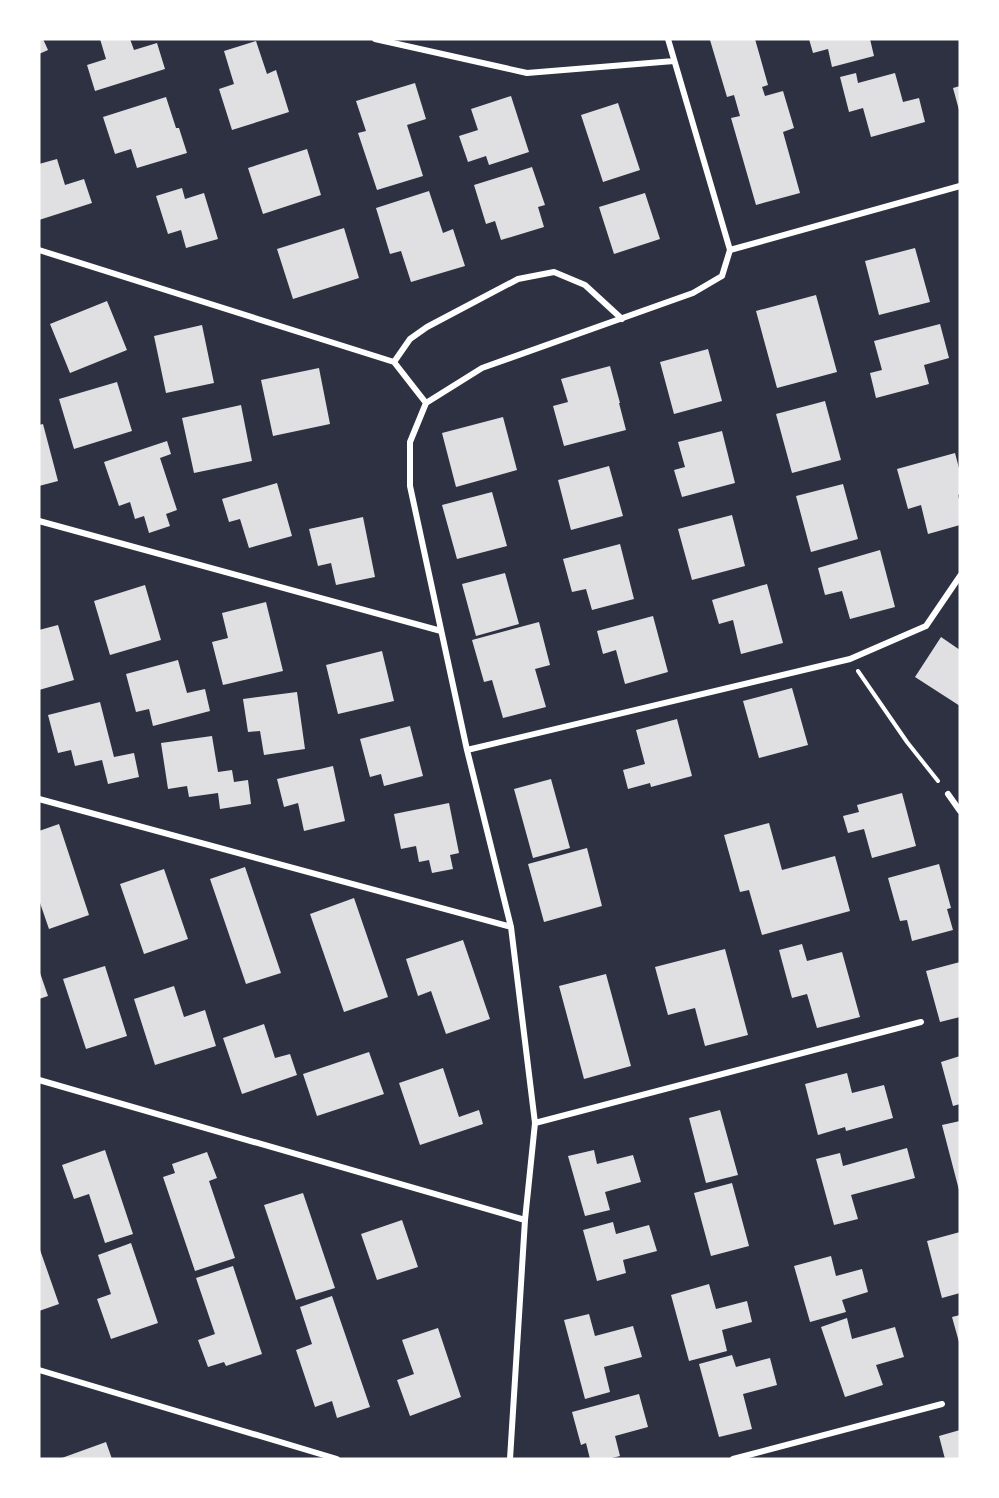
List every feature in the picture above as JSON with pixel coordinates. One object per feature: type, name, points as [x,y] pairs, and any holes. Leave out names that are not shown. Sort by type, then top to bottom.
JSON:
[{"type":"street","points":[[375,39],[527,73],[674,61]]},
{"type":"street","points":[[510,1459],[525,1220],[535,1123],[511,927],[467,750],[410,486],[411,442],[426,403],[482,368],[693,293],[722,276],[730,250],[668,39]]},
{"type":"street","points":[[730,250],[960,186]]},
{"type":"street","points":[[39,249],[394,362],[426,403]]},
{"type":"street","points":[[394,362],[410,339],[427,327],[518,279],[554,272],[585,285],[622,319]]},
{"type":"street","points":[[39,521],[441,631]]},
{"type":"street","points":[[467,750],[850,659],[926,626],[960,576]]},
{"type":"street","points":[[948,794],[960,811]]},
{"type":"street","points":[[39,800],[511,927]]},
{"type":"street","points":[[535,1123],[921,1022]]},
{"type":"street","points":[[39,1080],[525,1220]]},
{"type":"street","points":[[39,1370],[337,1459]]},
{"type":"street","points":[[733,1459],[942,1404]]},
{"type":"path","points":[[850,659],[907,742],[948,794]]},
{"type":"building","points":[[39,39],[43,39],[48,50],[39,54]]},
{"type":"building","points":[[100,39],[130,39],[134,50],[157,43],[165,69],[95,91],[87,65],[106,59]]},
{"type":"building","points":[[755,39],[768,85],[762,87],[765,96],[783,91],[794,128],[783,132],[800,193],[756,205],[731,118],[740,116],[734,95],[727,97],[710,40]]},
{"type":"building","points":[[809,39],[870,39],[874,56],[832,67],[828,49],[813,53]]},
{"type":"building","points":[[256,41],[267,74],[276,70],[289,112],[232,130],[219,89],[234,84],[224,51]]},
{"type":"building","points":[[856,73],[858,83],[895,73],[903,102],[919,98],[925,122],[871,137],[863,108],[849,112],[840,77]]},
{"type":"building","points":[[415,83],[426,119],[407,125],[423,176],[377,190],[358,133],[366,131],[356,101]]},
{"type":"building","points":[[960,86],[960,110],[959,110],[953,88]]},
{"type":"building","points":[[511,96],[529,152],[489,165],[486,156],[468,162],[459,136],[478,130],[471,109]]},
{"type":"building","points":[[166,97],[187,153],[137,168],[131,149],[115,154],[103,117]]},
{"type":"building","points":[[618,103],[640,170],[603,182],[581,115]]},
{"type":"building","points":[[307,149],[321,195],[263,214],[248,168]]},
{"type":"building","points":[[57,159],[65,185],[84,179],[92,203],[39,220],[39,164]]},
{"type":"building","points":[[532,167],[545,205],[538,207],[544,227],[501,240],[495,221],[486,224],[474,185]]},
{"type":"building","points":[[182,188],[185,199],[204,193],[218,239],[186,248],[181,230],[168,234],[156,196]]},
{"type":"building","points":[[429,191],[443,233],[453,229],[465,266],[411,282],[401,251],[390,254],[376,208]]},
{"type":"building","points":[[645,193],[660,239],[614,254],[599,207]]},
{"type":"building","points":[[344,228],[359,278],[293,299],[277,249]]},
{"type":"building","points":[[915,248],[930,302],[879,315],[865,261]]},
{"type":"building","points":[[816,295],[837,372],[777,388],[756,311]]},
{"type":"building","points":[[107,301],[127,350],[70,373],[50,324]]},
{"type":"building","points":[[940,324],[949,358],[924,365],[929,384],[876,398],[870,373],[882,370],[874,341]]},
{"type":"building","points":[[202,325],[214,383],[166,393],[154,336]]},
{"type":"building","points":[[708,349],[722,401],[674,414],[660,362]]},
{"type":"building","points":[[610,366],[626,430],[564,446],[553,406],[568,402],[561,379]]},
{"type":"building","points":[[319,368],[330,424],[273,436],[261,380]]},
{"type":"building","points":[[117,382],[132,431],[74,449],[59,399]]},
{"type":"building","points":[[825,401],[841,460],[792,473],[776,414]]},
{"type":"building","points":[[241,405],[252,461],[194,473],[182,418]]},
{"type":"building","points":[[503,417],[517,470],[456,487],[442,433]]},
{"type":"building","points":[[43,424],[58,481],[39,486],[39,425]]},
{"type":"building","points":[[722,431],[735,483],[682,497],[674,470],[685,467],[678,442]]},
{"type":"building","points":[[167,441],[171,454],[160,458],[177,510],[166,514],[170,526],[149,533],[144,516],[135,519],[130,502],[119,506],[104,462]]},
{"type":"building","points":[[955,453],[960,472],[960,494],[958,495],[960,525],[928,534],[921,505],[908,509],[897,469]]},
{"type":"building","points":[[609,466],[623,516],[571,530],[558,480]]},
{"type":"building","points":[[277,483],[292,536],[249,548],[240,519],[229,522],[222,499]]},
{"type":"building","points":[[843,484],[858,539],[811,552],[796,496]]},
{"type":"building","points":[[492,492],[507,546],[457,559],[442,505]]},
{"type":"building","points":[[732,515],[745,566],[692,580],[678,529]]},
{"type":"building","points":[[363,517],[375,577],[336,585],[331,563],[318,566],[309,529]]},
{"type":"building","points":[[620,544],[634,599],[592,610],[586,589],[572,592],[563,559]]},
{"type":"building","points":[[880,550],[895,607],[850,619],[842,591],[825,595],[818,568]]},
{"type":"building","points":[[505,573],[519,624],[476,636],[462,584]]},
{"type":"building","points":[[767,584],[783,643],[741,654],[733,620],[719,624],[712,600]]},
{"type":"building","points":[[145,585],[161,640],[110,655],[94,601]]},
{"type":"building","points":[[266,602],[283,671],[223,685],[212,642],[228,638],[222,613]]},
{"type":"building","points":[[653,616],[668,672],[625,684],[616,650],[603,654],[597,631]]},
{"type":"building","points":[[539,622],[550,665],[535,669],[546,707],[503,718],[492,680],[484,682],[472,640]]},
{"type":"building","points":[[58,625],[74,680],[39,690],[39,630]]},
{"type":"building","points":[[941,637],[960,650],[960,706],[915,677]]},
{"type":"building","points":[[382,651],[394,701],[338,714],[326,665]]},
{"type":"building","points":[[178,660],[187,693],[205,689],[210,711],[153,726],[149,709],[136,712],[126,674]]},
{"type":"building","points":[[792,688],[808,745],[759,758],[743,701]]},
{"type":"building","points":[[297,692],[305,749],[264,755],[260,731],[248,732],[243,699]]},
{"type":"building","points":[[100,702],[114,757],[134,753],[139,777],[108,784],[102,760],[75,766],[71,750],[58,753],[48,715]]},
{"type":"building","points":[[677,719],[692,776],[651,787],[650,783],[628,789],[623,770],[645,764],[636,730]]},
{"type":"building","points":[[410,726],[423,776],[384,786],[381,774],[370,777],[360,739]]},
{"type":"building","points":[[212,736],[218,772],[232,770],[234,782],[248,780],[251,804],[220,809],[218,793],[189,797],[187,786],[168,789],[161,743]]},
{"type":"building","points":[[333,766],[345,821],[304,831],[298,803],[284,807],[277,779]]},
{"type":"building","points":[[551,779],[570,848],[533,858],[514,789]]},
{"type":"building","points":[[902,793],[916,846],[872,858],[864,829],[848,833],[843,816],[859,812],[857,805]]},
{"type":"building","points":[[449,803],[459,853],[450,855],[453,869],[432,873],[429,860],[419,862],[416,846],[401,849],[394,814]]},
{"type":"building","points":[[769,823],[782,870],[835,856],[850,911],[762,935],[749,890],[740,892],[724,835]]},
{"type":"building","points":[[59,824],[89,915],[49,929],[39,900],[39,831]]},
{"type":"building","points":[[587,848],[602,906],[544,922],[528,864]]},
{"type":"building","points":[[939,864],[951,908],[947,909],[953,930],[912,941],[907,920],[900,921],[888,878]]},
{"type":"building","points":[[245,867],[281,973],[246,984],[210,879]]},
{"type":"building","points":[[164,869],[188,939],[144,954],[120,884]]},
{"type":"building","points":[[354,898],[388,997],[344,1012],[310,914]]},
{"type":"building","points":[[463,940],[490,1019],[446,1034],[431,991],[418,996],[406,959]]},
{"type":"building","points":[[802,944],[807,961],[842,952],[860,1017],[817,1028],[807,994],[792,998],[779,950]]},
{"type":"building","points":[[725,949],[748,1035],[705,1046],[695,1008],[668,1015],[655,967]]},
{"type":"building","points":[[960,962],[960,1017],[940,1022],[926,971]]},
{"type":"building","points":[[105,966],[127,1036],[86,1049],[63,979]]},
{"type":"building","points":[[39,970],[48,996],[39,999]]},
{"type":"building","points":[[606,974],[631,1066],[584,1079],[559,986]]},
{"type":"building","points":[[174,986],[184,1017],[205,1010],[216,1046],[155,1065],[134,999]]},
{"type":"building","points":[[264,1024],[275,1058],[290,1054],[297,1075],[242,1094],[223,1038]]},
{"type":"building","points":[[369,1052],[384,1094],[317,1116],[303,1074]]},
{"type":"building","points":[[960,1056],[960,1104],[953,1106],[941,1062]]},
{"type":"building","points":[[443,1068],[459,1117],[479,1110],[483,1124],[420,1145],[399,1083]]},
{"type":"building","points":[[847,1073],[852,1093],[884,1085],[893,1118],[846,1131],[845,1127],[818,1135],[805,1084]]},
{"type":"building","points":[[720,1110],[738,1175],[706,1183],[689,1118]]},
{"type":"building","points":[[960,1121],[960,1190],[959,1190],[942,1125]]},
{"type":"building","points":[[907,1148],[915,1178],[851,1195],[858,1219],[834,1225],[816,1159],[840,1153],[843,1166]]},
{"type":"building","points":[[105,1150],[133,1234],[105,1243],[89,1194],[74,1199],[62,1165]]},
{"type":"building","points":[[594,1150],[597,1164],[633,1155],[641,1182],[605,1192],[610,1210],[585,1216],[568,1156]]},
{"type":"building","points":[[207,1152],[217,1178],[209,1181],[235,1258],[195,1271],[163,1177],[175,1173],[172,1164]]},
{"type":"building","points":[[732,1183],[749,1246],[711,1256],[694,1193]]},
{"type":"building","points":[[303,1193],[335,1288],[296,1300],[264,1205]]},
{"type":"building","points":[[402,1220],[418,1267],[377,1280],[361,1234]]},
{"type":"building","points":[[613,1222],[616,1234],[649,1225],[657,1251],[623,1260],[626,1273],[597,1281],[583,1230]]},
{"type":"building","points":[[960,1232],[960,1293],[942,1298],[927,1241]]},
{"type":"building","points":[[131,1243],[158,1323],[111,1339],[97,1299],[111,1294],[98,1255]]},
{"type":"building","points":[[39,1247],[59,1304],[39,1311]]},
{"type":"building","points":[[831,1256],[836,1276],[862,1269],[868,1292],[842,1300],[846,1312],[810,1322],[794,1266]]},
{"type":"building","points":[[233,1266],[262,1354],[226,1366],[224,1362],[208,1367],[198,1340],[215,1334],[196,1278]]},
{"type":"building","points":[[709,1284],[716,1309],[747,1301],[752,1322],[722,1330],[727,1351],[689,1361],[671,1295]]},
{"type":"building","points":[[332,1296],[370,1407],[337,1418],[332,1401],[315,1407],[296,1350],[312,1344],[300,1307]]},
{"type":"building","points":[[589,1314],[595,1336],[633,1326],[642,1357],[604,1367],[610,1392],[585,1399],[564,1320]]},
{"type":"building","points":[[960,1315],[960,1342],[959,1342],[952,1317]]},
{"type":"building","points":[[847,1318],[852,1339],[895,1327],[904,1357],[876,1365],[883,1385],[845,1397],[821,1327]]},
{"type":"building","points":[[438,1328],[461,1397],[410,1416],[397,1380],[414,1374],[402,1340]]},
{"type":"building","points":[[732,1355],[736,1367],[770,1358],[777,1385],[743,1394],[752,1429],[719,1437],[699,1364]]},
{"type":"building","points":[[639,1394],[648,1427],[615,1436],[620,1456],[590,1459],[586,1443],[581,1445],[572,1412]]},
{"type":"building","points":[[960,1430],[960,1459],[945,1459],[939,1436]]},
{"type":"building","points":[[106,1442],[112,1459],[59,1459]]}]
